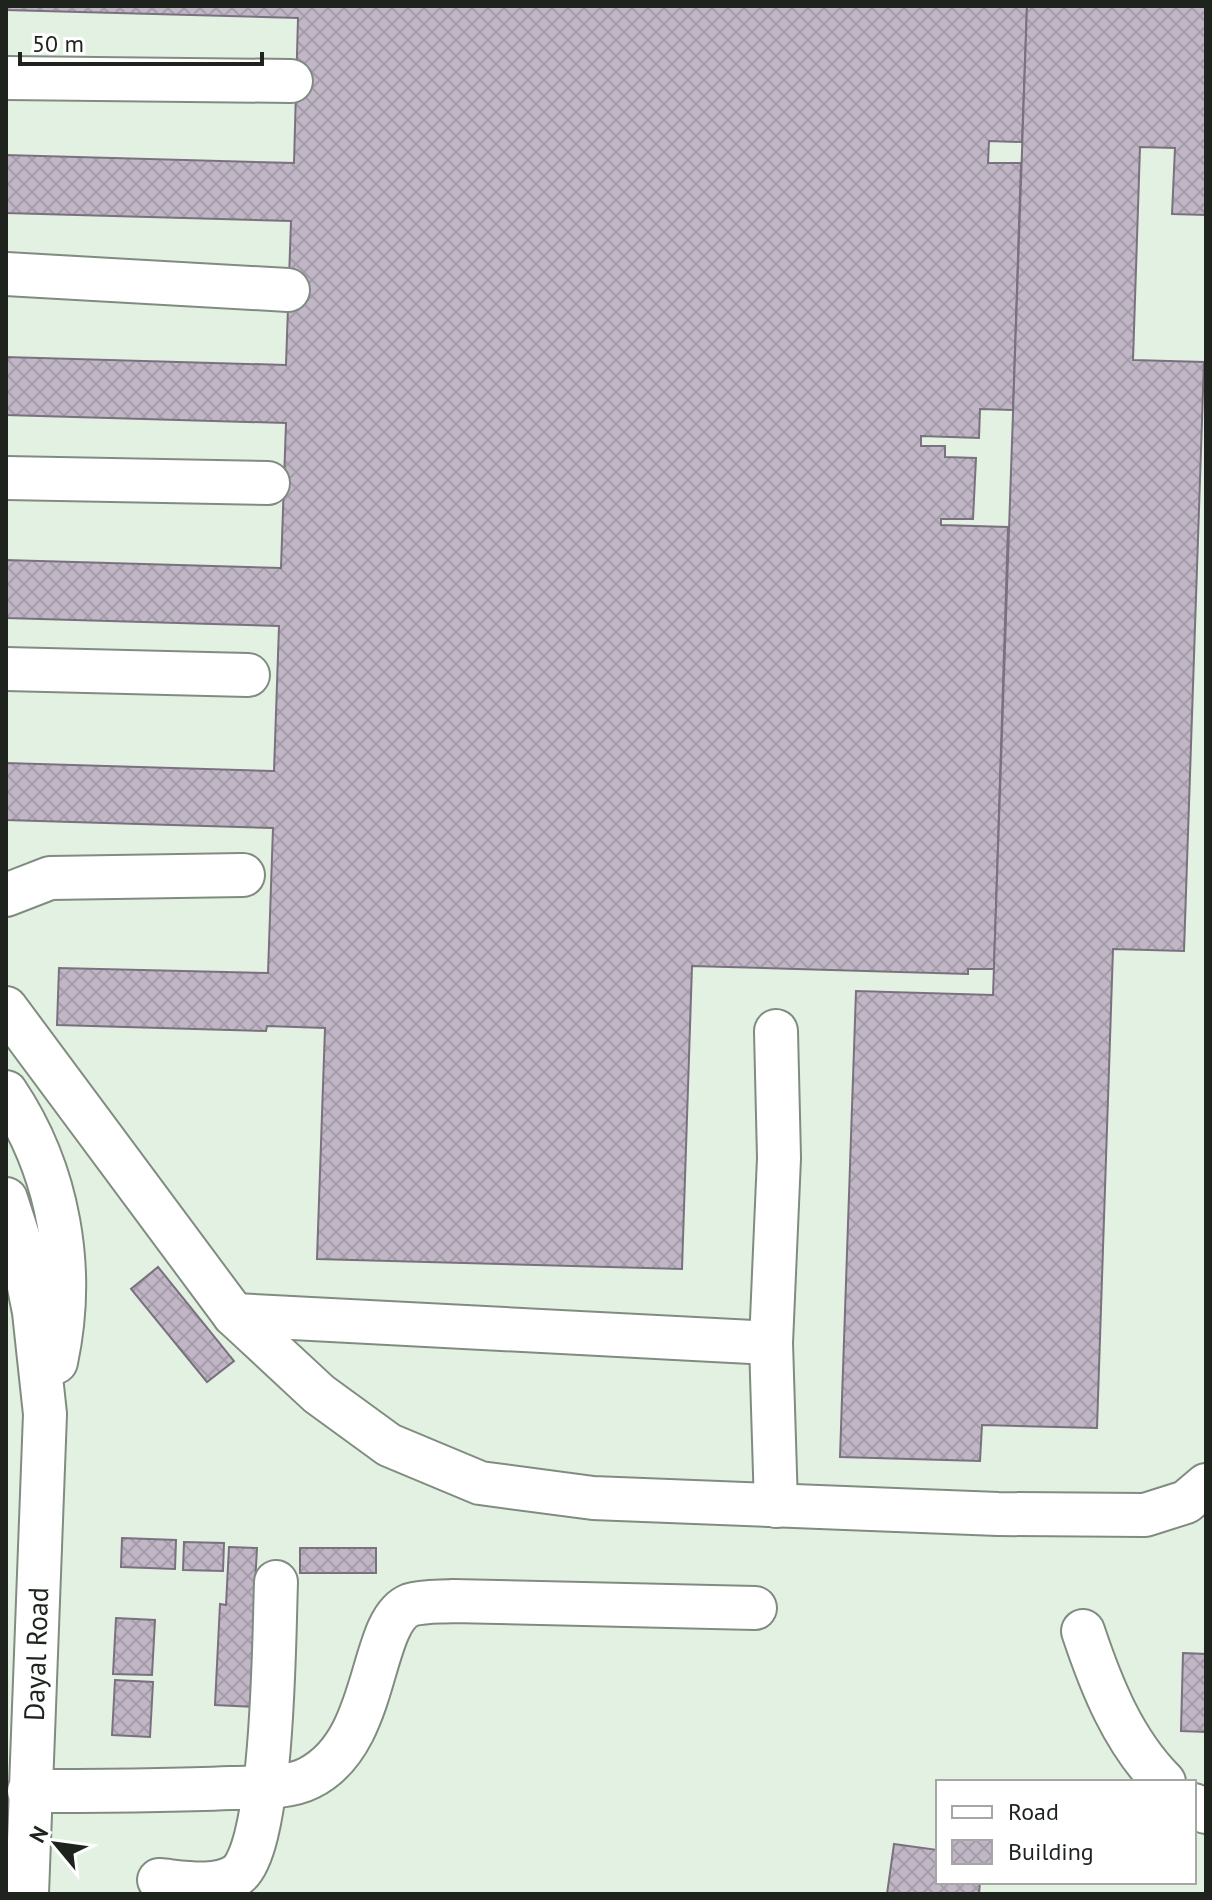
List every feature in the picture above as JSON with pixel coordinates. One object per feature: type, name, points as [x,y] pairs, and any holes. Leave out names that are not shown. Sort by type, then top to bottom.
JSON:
[{"type":"street","points":[[6,78],[291,81]]},
{"type":"street","points":[[6,274],[288,290]]},
{"type":"street","points":[[6,478],[268,483]]},
{"type":"street","points":[[6,669],[248,675]]},
{"type":"street","points":[[6,895],[50,878],[243,875]]},
{"type":"street","points":[[6,1008],[234,1315],[319,1394],[389,1445],[480,1483],[593,1498],[1145,1515],[1186,1502],[1206,1485]]},
{"type":"street","points":[[776,1031],[779,1158],[771,1343],[776,1506]]},
{"type":"street","name":"Dayal Road","points":[[6,1092],[41,1152],[55,1199],[65,1266],[61,1339],[45,1414],[23,1596],[29,1791],[20,1878]]},
{"type":"street","name":"Dayal Road","points":[[6,1199],[20,1242],[34,1312],[45,1414]]},
{"type":"street","points":[[234,1315],[771,1343]]},
{"type":"street","points":[[159,1880],[202,1883],[238,1875],[254,1851],[265,1786],[276,1582]]},
{"type":"street","points":[[29,1791],[265,1786],[307,1780],[342,1752],[369,1698],[387,1631],[396,1614],[411,1605],[453,1601],[755,1608]]},
{"type":"street","points":[[1083,1631],[1105,1695],[1151,1769],[1162,1780]]},
{"type":"building","points":[[6,6],[1027,6],[1022,142],[989,141],[988,163],[1021,163],[1013,410],[980,409],[979,438],[921,436],[921,446],[945,446],[945,457],[976,458],[973,519],[941,519],[941,525],[1008,527],[994,969],[968,969],[968,974],[692,966],[682,1269],[317,1259],[325,1028],[267,1026],[266,1031],[57,1025],[59,968],[268,973],[273,828],[6,820],[6,763],[274,771],[279,626],[6,618],[6,560],[281,568],[286,423],[6,415],[6,357],[286,365],[291,221],[6,213],[6,155],[294,163],[298,18],[6,10]]},
{"type":"building","points":[[1027,6],[1206,6],[1206,215],[1172,214],[1175,148],[1140,147],[1133,360],[1204,362],[1184,951],[1113,949],[1097,1428],[982,1425],[980,1461],[840,1457],[856,991],[993,995]]},
{"type":"building","points":[[158,1267],[234,1361],[207,1382],[131,1289]]},
{"type":"building","points":[[122,1538],[176,1540],[175,1569],[121,1567]]},
{"type":"building","points":[[184,1542],[224,1543],[223,1571],[183,1570]]},
{"type":"building","points":[[229,1547],[257,1548],[255,1585],[263,1586],[258,1707],[215,1705],[220,1604],[226,1605]]},
{"type":"building","points":[[300,1548],[376,1548],[376,1573],[300,1573]]},
{"type":"building","points":[[116,1618],[155,1620],[152,1675],[113,1674]]},
{"type":"building","points":[[1183,1653],[1206,1654],[1206,1732],[1181,1731]]},
{"type":"building","points":[[115,1680],[153,1682],[150,1737],[112,1735]]},
{"type":"building","points":[[894,1844],[936,1850],[936,1884],[980,1884],[979,1894],[887,1894]]}]
